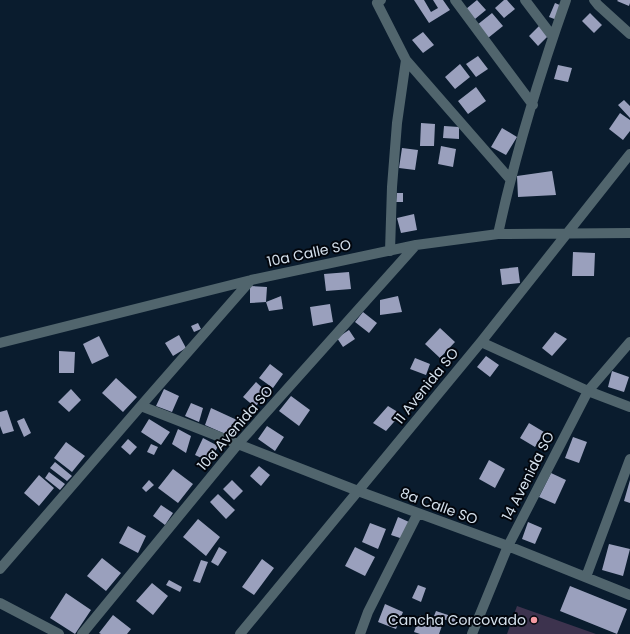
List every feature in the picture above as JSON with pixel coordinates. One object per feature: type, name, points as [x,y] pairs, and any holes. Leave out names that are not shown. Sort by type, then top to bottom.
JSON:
[{"type":"street","points":[[381,0],[377,3],[406,60],[510,179]]},
{"type":"street","points":[[455,0],[532,105]]},
{"type":"street","points":[[525,0],[553,36]]},
{"type":"street","points":[[498,234],[510,179],[553,36],[566,0]]},
{"type":"street","points":[[594,0],[630,34]]},
{"type":"street","points":[[390,250],[392,187],[397,123],[406,60]]},
{"type":"street","name":"11 Avenida SO","points":[[240,634],[481,342],[630,154]]},
{"type":"street","name":"10a Calle SO","points":[[0,343],[251,280],[416,245],[498,234],[630,233]]},
{"type":"street","name":"10a Avenida SO","points":[[82,634],[238,444],[416,245]]},
{"type":"street","points":[[0,569],[251,280]]},
{"type":"street","points":[[481,342],[588,391],[630,408]]},
{"type":"street","name":"14 Avenida SO","points":[[472,634],[508,546],[588,391],[630,342]]},
{"type":"street","name":"8a Calle SO","points":[[141,406],[358,491],[508,546],[630,595]]},
{"type":"street","points":[[586,577],[630,459]]},
{"type":"street","points":[[360,634],[368,612],[418,513]]},
{"type":"street","points":[[0,603],[59,634]]},
{"type":"shaded area","name":"Cancha Corcovado","points":[[517,606],[596,634],[507,634]]},
{"type":"building","points":[[414,0],[424,0],[431,12],[438,8],[433,0],[443,0],[450,10],[429,23]]},
{"type":"building","points":[[477,0],[486,10],[475,19],[466,9]]},
{"type":"building","points":[[504,0],[507,0],[515,9],[504,18],[495,8]]},
{"type":"building","points":[[630,0],[629,6],[617,1]]},
{"type":"building","points":[[555,3],[562,6],[557,20],[549,17]]},
{"type":"building","points":[[492,13],[503,26],[488,38],[477,25]]},
{"type":"building","points":[[590,13],[602,25],[594,33],[582,21]]},
{"type":"building","points":[[540,25],[549,35],[538,46],[529,36]]},
{"type":"building","points":[[423,32],[434,45],[423,53],[412,40]]},
{"type":"building","points":[[478,56],[488,69],[476,77],[466,64]]},
{"type":"building","points":[[460,64],[470,77],[455,89],[445,77]]},
{"type":"building","points":[[558,65],[572,68],[568,82],[554,79]]},
{"type":"building","points":[[476,87],[486,101],[468,114],[458,101]]},
{"type":"building","points":[[624,100],[630,106],[630,118],[618,105]]},
{"type":"building","points":[[620,113],[630,120],[630,131],[623,140],[609,129]]},
{"type":"building","points":[[421,123],[435,124],[434,146],[420,146]]},
{"type":"building","points":[[444,126],[459,127],[459,139],[443,138]]},
{"type":"building","points":[[502,128],[517,137],[506,155],[491,147]]},
{"type":"building","points":[[441,146],[456,149],[453,167],[438,164]]},
{"type":"building","points":[[402,148],[418,150],[415,170],[399,168]]},
{"type":"building","points":[[552,171],[556,195],[518,197],[517,176]]},
{"type":"building","points":[[397,193],[403,193],[403,202],[396,202]]},
{"type":"building","points":[[414,214],[417,230],[401,233],[397,218]]},
{"type":"building","points":[[573,252],[595,253],[594,276],[572,276]]},
{"type":"building","points":[[518,267],[520,283],[502,285],[500,269]]},
{"type":"building","points":[[349,272],[351,289],[326,291],[324,274]]},
{"type":"building","points":[[250,286],[267,287],[266,302],[250,303]]},
{"type":"building","points":[[281,296],[283,309],[269,311],[266,302]]},
{"type":"building","points":[[398,296],[402,312],[380,315],[380,300]]},
{"type":"building","points":[[330,304],[333,322],[313,326],[310,307]]},
{"type":"building","points":[[363,312],[377,323],[369,333],[355,322]]},
{"type":"building","points":[[198,323],[201,329],[194,332],[191,326]]},
{"type":"building","points":[[440,328],[455,342],[440,358],[425,344]]},
{"type":"building","points":[[349,330],[355,339],[343,347],[337,338]]},
{"type":"building","points":[[555,332],[567,339],[552,356],[542,348]]},
{"type":"building","points":[[179,335],[186,348],[173,356],[165,343]]},
{"type":"building","points":[[99,336],[109,356],[92,364],[83,344]]},
{"type":"building","points":[[59,351],[75,352],[74,373],[59,373]]},
{"type":"building","points":[[486,356],[499,365],[490,377],[477,367]]},
{"type":"building","points":[[415,358],[430,364],[426,375],[410,369]]},
{"type":"building","points":[[270,364],[283,374],[273,388],[259,378]]},
{"type":"building","points":[[612,371],[629,377],[624,392],[608,387]]},
{"type":"building","points":[[116,378],[137,397],[123,412],[102,393]]},
{"type":"building","points":[[256,382],[268,393],[255,407],[243,397]]},
{"type":"building","points":[[71,389],[81,400],[69,412],[58,402]]},
{"type":"building","points":[[164,389],[179,396],[172,412],[156,406]]},
{"type":"building","points":[[291,396],[310,410],[299,426],[279,411]]},
{"type":"building","points":[[191,403],[203,408],[199,422],[185,416]]},
{"type":"building","points":[[388,406],[401,414],[386,431],[373,423]]},
{"type":"building","points":[[211,408],[237,420],[232,437],[205,425]]},
{"type":"building","points":[[7,410],[14,431],[3,434],[0,426],[0,412]]},
{"type":"building","points":[[24,418],[31,433],[24,437],[17,421]]},
{"type":"building","points":[[149,419],[170,432],[161,445],[141,432]]},
{"type":"building","points":[[529,423],[544,432],[535,447],[520,438]]},
{"type":"building","points":[[267,426],[284,437],[275,451],[258,439]]},
{"type":"building","points":[[178,429],[191,436],[186,453],[172,444]]},
{"type":"building","points":[[573,437],[587,442],[579,463],[565,458]]},
{"type":"building","points":[[203,438],[218,446],[210,462],[195,455]]},
{"type":"building","points":[[128,439],[137,447],[130,455],[121,447]]},
{"type":"building","points":[[66,442],[85,456],[72,472],[54,458]]},
{"type":"building","points":[[151,444],[158,447],[154,455],[147,452]]},
{"type":"building","points":[[489,460],[505,469],[495,488],[479,479]]},
{"type":"building","points":[[55,462],[72,476],[67,481],[50,468]]},
{"type":"building","points":[[259,466],[270,475],[261,486],[250,476]]},
{"type":"building","points":[[173,469],[193,484],[178,503],[158,488]]},
{"type":"building","points":[[49,472],[65,484],[60,490],[45,478]]},
{"type":"building","points":[[551,473],[566,480],[555,504],[539,497]]},
{"type":"building","points":[[39,475],[54,488],[39,506],[24,493]]},
{"type":"building","points":[[149,480],[154,485],[146,492],[142,488]]},
{"type":"building","points":[[232,480],[243,491],[234,500],[223,489]]},
{"type":"building","points":[[630,480],[630,503],[624,501]]},
{"type":"building","points":[[218,494],[235,510],[226,519],[210,502]]},
{"type":"building","points":[[161,505],[173,513],[165,525],[153,516]]},
{"type":"building","points":[[398,517],[409,522],[403,539],[391,535]]},
{"type":"building","points":[[198,519],[220,537],[206,556],[183,537]]},
{"type":"building","points":[[528,522],[542,528],[535,544],[522,539]]},
{"type":"building","points":[[370,523],[386,529],[378,549],[362,542]]},
{"type":"building","points":[[128,526],[146,536],[138,553],[119,543]]},
{"type":"building","points":[[609,544],[630,549],[623,576],[602,570]]},
{"type":"building","points":[[219,547],[227,552],[218,566],[211,562]]},
{"type":"building","points":[[355,547],[375,557],[365,576],[345,566]]},
{"type":"building","points":[[102,558],[121,573],[106,591],[87,576]]},
{"type":"building","points":[[262,559],[274,568],[254,595],[242,587]]},
{"type":"building","points":[[201,560],[208,562],[200,583],[193,581]]},
{"type":"building","points":[[169,580],[182,587],[180,592],[166,585]]},
{"type":"building","points":[[152,583],[168,596],[153,615],[136,601]]},
{"type":"building","points":[[418,585],[426,588],[421,602],[412,598]]},
{"type":"building","points":[[570,586],[627,609],[617,634],[560,611]]},
{"type":"building","points":[[66,593],[91,610],[75,634],[50,618]]},
{"type":"building","points":[[385,604],[403,612],[396,629],[378,622]]},
{"type":"building","points":[[436,611],[466,621],[464,626],[434,616]]},
{"type":"building","points":[[113,615],[131,629],[127,634],[99,633]]},
{"type":"building","points":[[420,615],[443,623],[439,634],[420,634],[414,632]]},
{"type":"place","name":"Cancha Corcovado","points":[[534,620]]}]
